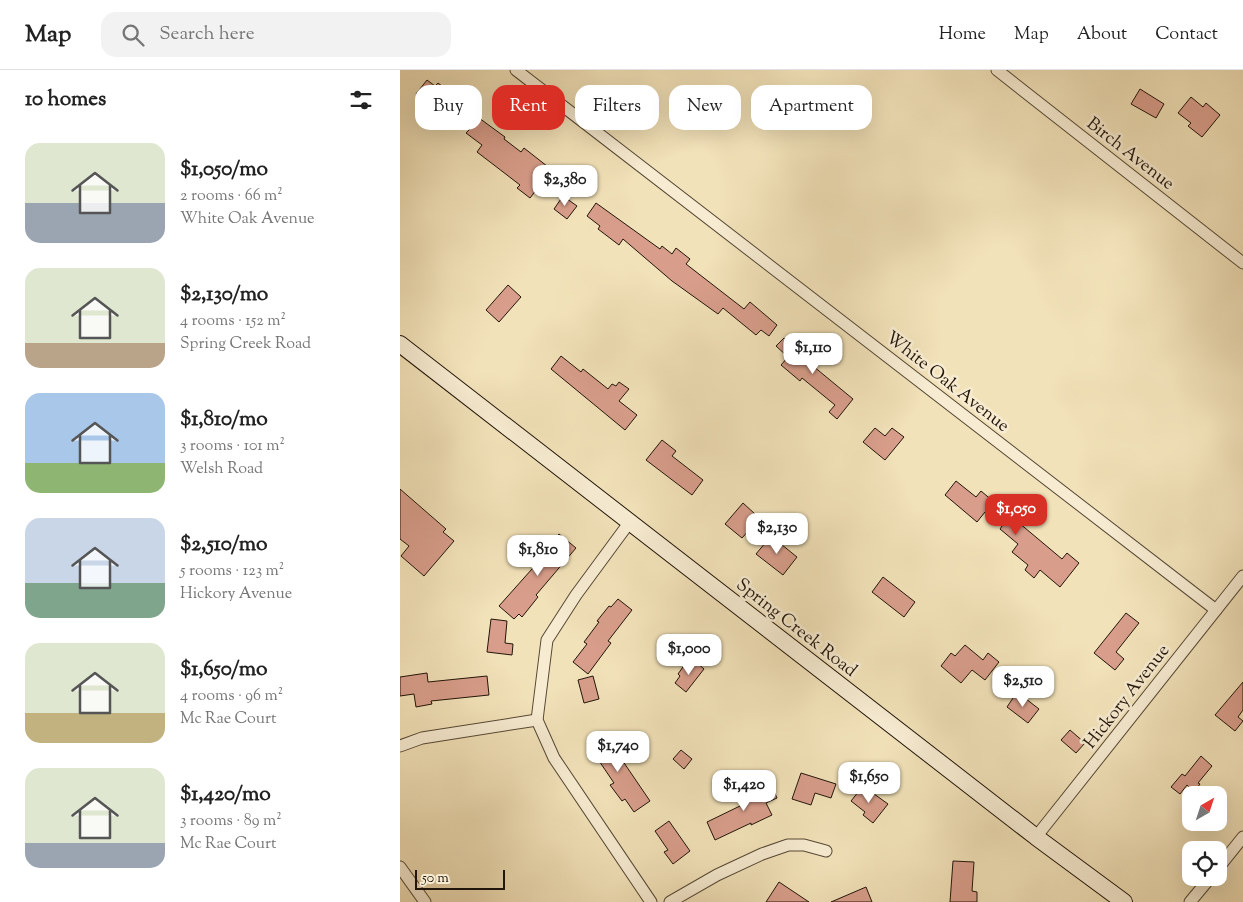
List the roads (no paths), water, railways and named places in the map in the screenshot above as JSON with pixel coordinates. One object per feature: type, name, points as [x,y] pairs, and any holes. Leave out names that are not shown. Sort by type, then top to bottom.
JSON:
[{"type":"main road","name":"Spring Creek Road","points":[[400,344],[1036,838],[1124,902]]},
{"type":"street","name":"White Oak Avenue","points":[[516,70],[1216,610]]},
{"type":"street","name":"Birch Avenue","points":[[997,70],[1243,263]]},
{"type":"street","points":[[629,523],[576,595],[547,640],[537,720],[554,758],[651,902]]},
{"type":"street","name":"Hickory Avenue","points":[[1036,838],[1243,576]]},
{"type":"street","points":[[400,746],[422,738],[537,720]]},
{"type":"street","points":[[1227,857],[1243,837]]},
{"type":"street","points":[[670,902],[717,875],[762,854],[788,845],[804,845],[826,851]]},
{"type":"street","points":[[400,867],[425,902]]},
{"type":"street","points":[[1190,902],[1203,886]]}]
